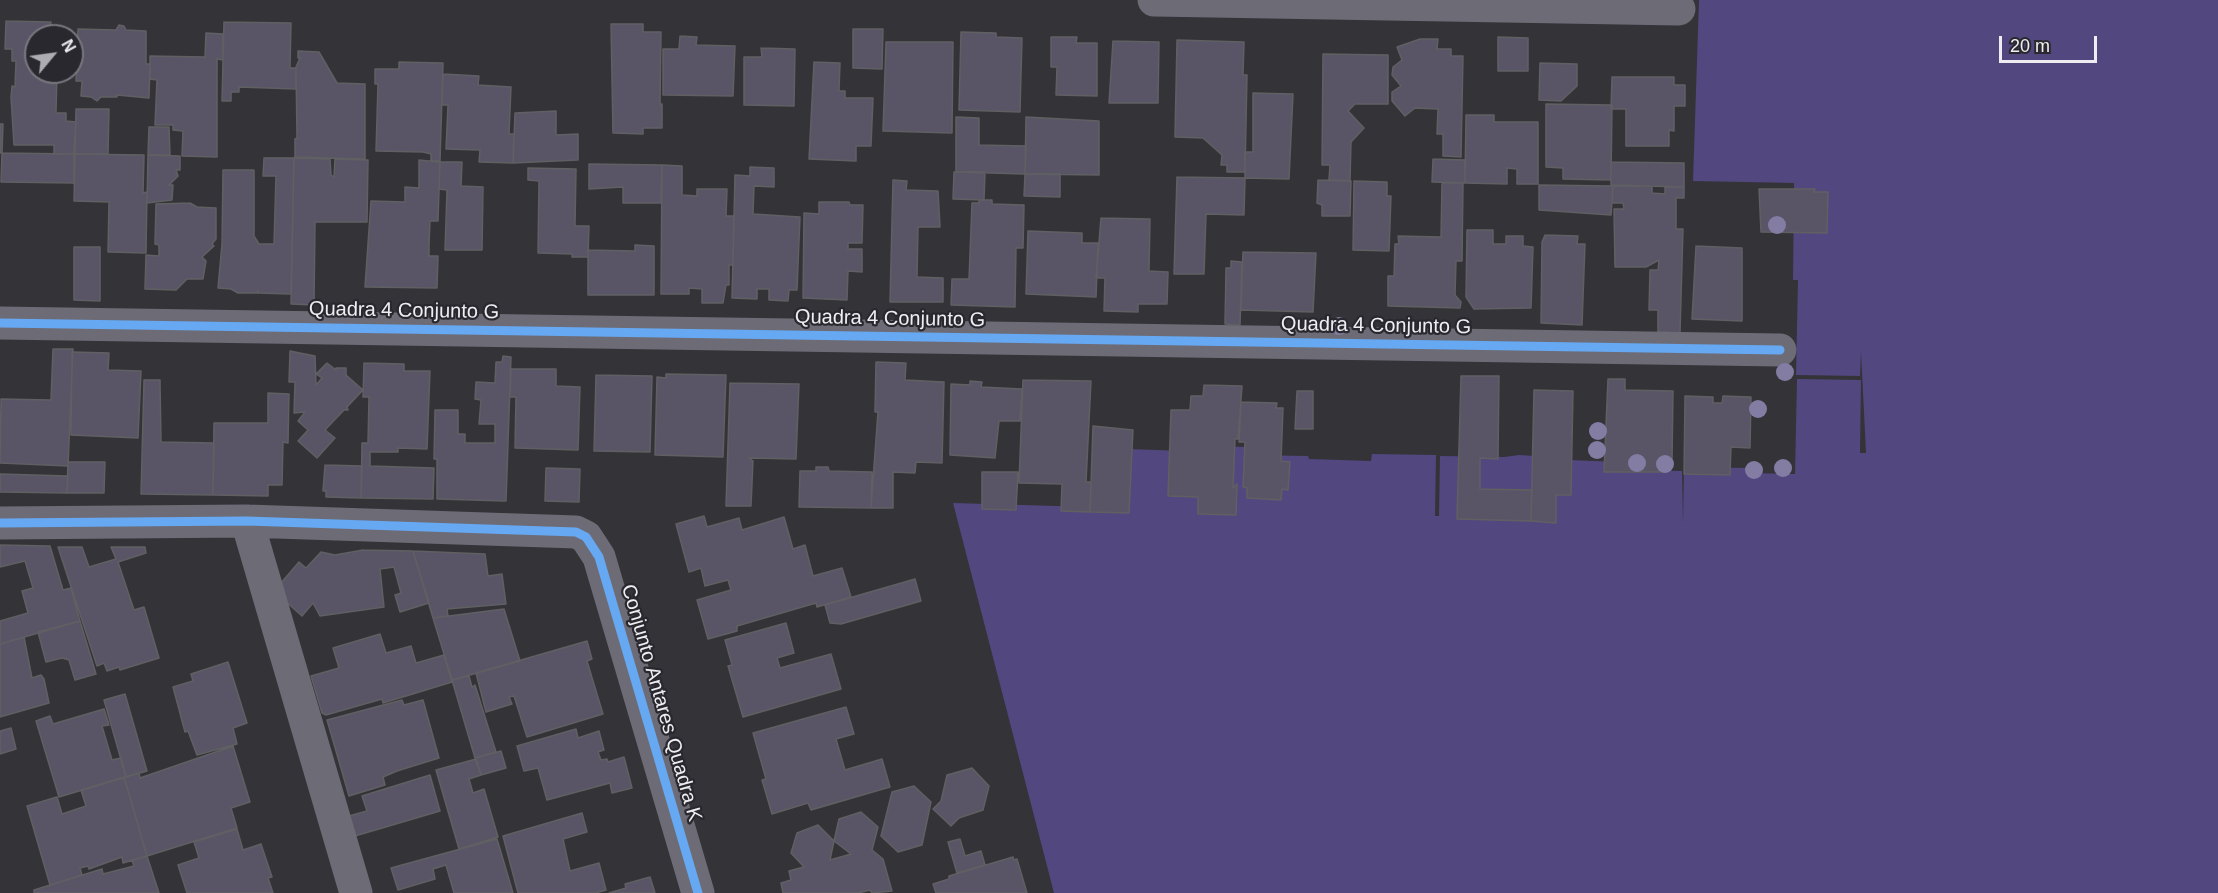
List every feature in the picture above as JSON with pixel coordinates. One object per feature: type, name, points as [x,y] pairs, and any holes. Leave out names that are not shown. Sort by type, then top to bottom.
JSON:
[{"type":"street","points":[[1154,0],[1679,9]]},
{"type":"street","name":"Quadra 4 Conjunto G","points":[[0,323],[1780,350]]},
{"type":"street","points":[[0,523],[247,520],[356,893]]},
{"type":"street","name":"Conjunto Antares Quadra K","points":[[247,520],[576,532],[586,537],[599,557],[698,893]]},
{"type":"shaded area","points":[[1699,0],[2218,0],[2218,893],[1054,893],[953,503],[1126,508],[1127,449],[1186,451],[1187,446],[1251,447],[1251,455],[1308,456],[1309,459],[1371,461],[1372,454],[1436,455],[1435,516],[1439,516],[1440,456],[1504,457],[1519,455],[1568,458],[1568,460],[1622,462],[1623,470],[1682,471],[1683,523],[1684,467],[1748,468],[1749,473],[1795,474],[1797,379],[1861,380],[1860,453],[1866,453],[1861,352],[1860,376],[1796,375],[1798,280],[1793,280],[1794,183],[1693,181]]},
{"type":"building","points":[[6,21],[51,22],[51,24],[24,24],[24,84],[57,84],[56,113],[66,113],[66,121],[76,122],[74,154],[54,154],[54,145],[14,145],[11,97],[12,86],[15,87],[16,61],[12,61],[12,49],[5,49]]},
{"type":"building","points":[[224,22],[291,23],[290,68],[296,68],[296,89],[239,87],[239,92],[231,92],[231,101],[222,101]]},
{"type":"building","points":[[611,24],[643,24],[643,32],[661,32],[662,128],[643,128],[643,134],[613,133]]},
{"type":"building","points":[[119,25],[124,26],[126,30],[146,31],[146,64],[150,64],[149,98],[117,95],[117,97],[101,97],[97,101],[91,97],[81,96],[82,84],[84,84],[84,29],[116,30]]},
{"type":"building","points":[[853,29],[883,29],[882,69],[853,68]]},
{"type":"building","points":[[961,32],[996,33],[996,37],[1022,38],[1020,112],[959,110]]},
{"type":"building","points":[[206,33],[223,34],[223,60],[217,59],[217,157],[182,156],[183,131],[173,130],[173,125],[155,125],[157,80],[150,79],[150,56],[205,57]]},
{"type":"building","points":[[680,36],[697,37],[696,45],[735,46],[733,96],[663,95],[663,49],[679,49]]},
{"type":"building","points":[[1051,37],[1077,37],[1076,43],[1097,43],[1097,96],[1056,95],[1057,67],[1051,67]]},
{"type":"building","points":[[1498,37],[1528,38],[1528,71],[1498,71]]},
{"type":"building","points":[[1420,39],[1438,39],[1437,49],[1451,49],[1451,56],[1463,56],[1461,157],[1443,156],[1443,134],[1437,134],[1438,109],[1415,108],[1405,116],[1392,101],[1392,92],[1401,86],[1392,75],[1393,67],[1402,60],[1397,47]]},
{"type":"building","points":[[1177,40],[1244,42],[1243,75],[1247,75],[1245,172],[1227,172],[1227,165],[1221,165],[1222,155],[1203,138],[1175,137]]},
{"type":"building","points":[[1113,41],[1159,42],[1158,103],[1109,103]]},
{"type":"building","points":[[886,42],[953,42],[952,133],[883,131]]},
{"type":"building","points":[[761,48],[795,49],[794,106],[744,105],[744,57],[762,57]]},
{"type":"building","points":[[298,51],[319,52],[337,83],[365,84],[365,159],[295,157],[296,67],[300,58],[298,58]]},
{"type":"building","points":[[1323,54],[1388,55],[1388,104],[1355,104],[1348,111],[1364,128],[1351,142],[1350,181],[1329,180],[1330,165],[1322,165]]},
{"type":"building","points":[[399,62],[443,63],[440,161],[431,161],[431,154],[423,152],[376,151],[378,84],[375,84],[375,69],[399,69]]},
{"type":"building","points":[[814,62],[840,63],[839,91],[845,91],[845,98],[873,98],[871,146],[856,146],[856,161],[809,159]]},
{"type":"building","points":[[1540,63],[1577,64],[1577,86],[1561,101],[1539,100]]},
{"type":"building","points":[[443,74],[479,76],[478,85],[511,87],[509,134],[514,134],[513,163],[479,162],[480,150],[446,149],[448,105],[442,105]]},
{"type":"building","points":[[1612,77],[1674,77],[1674,85],[1685,85],[1685,106],[1674,106],[1674,131],[1669,130],[1669,146],[1626,146],[1626,109],[1611,109]]},
{"type":"building","points":[[1253,93],[1293,94],[1289,179],[1245,178],[1245,152],[1253,152]]},
{"type":"building","points":[[1546,104],[1612,105],[1611,180],[1563,179],[1563,168],[1546,167]]},
{"type":"building","points":[[76,109],[109,109],[108,154],[75,154]]},
{"type":"building","points":[[556,111],[556,135],[578,134],[578,160],[513,163],[515,113]]},
{"type":"building","points":[[1466,115],[1494,115],[1494,122],[1538,122],[1538,184],[1517,184],[1517,169],[1507,168],[1507,184],[1465,183]]},
{"type":"building","points":[[956,117],[979,118],[979,145],[1026,146],[1025,174],[956,172]]},
{"type":"building","points":[[1026,117],[1099,121],[1099,175],[1025,174]]},
{"type":"building","points":[[0,124],[3,124],[2,153],[0,153]]},
{"type":"building","points":[[149,127],[169,127],[170,155],[148,155]]},
{"type":"building","points":[[2,153],[74,154],[74,183],[1,182]]},
{"type":"building","points":[[75,154],[144,155],[143,193],[147,192],[146,253],[108,252],[109,202],[74,201]]},
{"type":"building","points":[[148,155],[180,156],[180,170],[176,170],[178,176],[169,185],[173,185],[172,200],[147,203]]},
{"type":"building","points":[[264,158],[294,158],[291,294],[258,293],[258,290],[257,293],[238,293],[231,289],[218,288],[222,244],[223,170],[254,170],[254,236],[259,244],[274,244],[276,176],[263,176]]},
{"type":"building","points":[[294,158],[330,159],[331,175],[334,177],[335,159],[368,160],[367,222],[315,222],[314,305],[291,304]]},
{"type":"building","points":[[1433,159],[1465,160],[1465,183],[1432,182]]},
{"type":"building","points":[[419,160],[440,162],[438,221],[430,221],[429,245],[429,256],[438,256],[437,288],[365,287],[371,201],[405,202],[405,187],[419,188]]},
{"type":"building","points":[[440,162],[462,162],[461,186],[483,187],[482,250],[445,250],[447,190],[439,189]]},
{"type":"building","points":[[1611,162],[1684,163],[1684,187],[1611,185]]},
{"type":"building","points":[[589,164],[662,165],[661,203],[623,203],[623,187],[589,189]]},
{"type":"building","points":[[662,165],[682,166],[682,195],[697,196],[697,189],[727,189],[726,216],[734,216],[733,265],[729,265],[729,285],[726,285],[723,303],[702,303],[702,289],[689,288],[689,294],[661,294]]},
{"type":"building","points":[[750,167],[774,168],[774,187],[754,186],[753,214],[800,217],[797,290],[789,290],[788,301],[769,300],[769,289],[757,289],[757,299],[732,298],[735,175],[750,176]]},
{"type":"building","points":[[528,168],[576,169],[575,226],[589,226],[588,257],[538,253],[539,181],[528,180]]},
{"type":"building","points":[[954,172],[985,172],[984,200],[953,199]]},
{"type":"building","points":[[1025,174],[1060,174],[1060,197],[1024,196]]},
{"type":"building","points":[[1177,177],[1245,178],[1244,215],[1206,214],[1204,274],[1174,274]]},
{"type":"building","points":[[893,180],[907,181],[906,190],[938,191],[940,227],[918,227],[917,277],[943,278],[943,302],[890,302]]},
{"type":"building","points":[[1318,180],[1351,181],[1350,216],[1322,216],[1322,205],[1317,203]]},
{"type":"building","points":[[1354,181],[1387,182],[1387,196],[1391,196],[1389,251],[1353,250]]},
{"type":"building","points":[[1442,183],[1463,183],[1462,261],[1456,261],[1455,295],[1461,302],[1460,308],[1388,306],[1388,276],[1394,276],[1395,244],[1399,244],[1398,236],[1441,237]]},
{"type":"building","points":[[1539,185],[1613,186],[1611,215],[1539,210]]},
{"type":"building","points":[[1613,186],[1652,186],[1652,193],[1665,194],[1665,187],[1684,187],[1684,198],[1676,198],[1676,229],[1683,229],[1680,333],[1658,332],[1658,310],[1649,310],[1650,270],[1658,270],[1659,260],[1646,267],[1615,267],[1614,209],[1624,209],[1623,203],[1612,203]]},
{"type":"building","points":[[1759,189],[1815,189],[1814,192],[1828,192],[1827,233],[1761,232]]},
{"type":"building","points":[[979,200],[992,200],[992,204],[1024,205],[1023,248],[1016,248],[1015,307],[951,305],[952,279],[969,279],[972,203],[979,203]]},
{"type":"building","points":[[819,202],[849,202],[850,205],[863,205],[862,243],[848,243],[848,249],[862,249],[862,272],[848,271],[847,300],[803,298],[804,213],[819,214]]},
{"type":"building","points":[[190,203],[197,207],[216,208],[216,239],[212,244],[214,246],[202,257],[206,261],[203,279],[187,279],[176,290],[145,289],[146,255],[159,256],[159,245],[155,244],[156,204]]},
{"type":"building","points":[[1101,218],[1150,219],[1149,271],[1168,272],[1167,304],[1138,304],[1138,312],[1104,311],[1105,278],[1096,278]]},
{"type":"building","points":[[1467,230],[1493,230],[1493,244],[1506,244],[1506,236],[1523,236],[1523,246],[1533,247],[1531,308],[1474,309],[1466,297]]},
{"type":"building","points":[[1028,231],[1082,233],[1082,243],[1098,243],[1096,297],[1026,294]]},
{"type":"building","points":[[1545,235],[1578,236],[1577,244],[1585,244],[1582,325],[1541,323],[1542,242]]},
{"type":"building","points":[[635,245],[654,246],[654,295],[588,295],[588,250],[635,251]]},
{"type":"building","points":[[1696,246],[1742,248],[1742,321],[1692,319]]},
{"type":"building","points":[[74,247],[100,247],[100,301],[74,300]]},
{"type":"building","points":[[1243,252],[1316,253],[1313,312],[1241,310]]},
{"type":"building","points":[[1231,261],[1242,262],[1240,325],[1225,324],[1226,268],[1231,268]]},
{"type":"building","points":[[53,349],[73,349],[68,466],[0,463],[1,399],[51,400]]},
{"type":"building","points":[[290,351],[315,356],[316,385],[322,378],[316,374],[327,363],[336,370],[336,368],[346,368],[346,375],[363,390],[347,407],[348,410],[344,410],[325,430],[335,438],[317,458],[298,441],[308,430],[298,421],[305,412],[294,413],[295,382],[289,382]]},
{"type":"building","points":[[72,352],[109,353],[108,370],[141,371],[138,438],[71,435]]},
{"type":"building","points":[[503,356],[511,357],[506,501],[437,499],[437,459],[434,459],[435,410],[458,410],[458,434],[465,434],[465,443],[495,443],[495,424],[479,424],[481,400],[475,399],[476,382],[495,383],[496,362],[502,362]]},
{"type":"building","points":[[876,362],[906,363],[905,380],[944,382],[942,463],[916,462],[915,473],[893,472],[893,508],[871,508],[878,412],[875,412]]},
{"type":"building","points":[[364,363],[404,364],[404,371],[430,371],[427,449],[398,448],[398,452],[370,452],[370,466],[434,468],[433,499],[361,498],[362,443],[368,443],[369,397],[363,397]]},
{"type":"building","points":[[511,369],[556,369],[556,386],[580,387],[578,450],[515,448],[516,397],[510,397]]},
{"type":"building","points":[[666,374],[726,375],[723,457],[655,455],[657,377],[666,378]]},
{"type":"building","points":[[596,375],[652,376],[650,452],[594,451]]},
{"type":"building","points":[[1461,376],[1499,376],[1498,459],[1480,458],[1480,489],[1532,490],[1531,521],[1457,519]]},
{"type":"building","points":[[1608,379],[1625,379],[1625,390],[1673,391],[1672,464],[1667,464],[1667,472],[1604,472]]},
{"type":"building","points":[[144,380],[160,380],[161,442],[214,443],[213,495],[141,494]]},
{"type":"building","points":[[1023,380],[1091,381],[1086,482],[1091,482],[1090,512],[1061,511],[1062,484],[1019,483]]},
{"type":"building","points":[[970,381],[982,382],[981,387],[1022,389],[1020,421],[999,421],[995,458],[950,455],[951,384],[970,385]]},
{"type":"building","points":[[730,383],[799,384],[796,459],[749,458],[753,461],[751,506],[726,506]]},
{"type":"building","points":[[1204,385],[1242,386],[1238,439],[1235,439],[1233,488],[1237,484],[1236,515],[1198,514],[1198,497],[1168,496],[1171,410],[1190,410],[1191,396],[1203,396]]},
{"type":"building","points":[[1534,390],[1573,391],[1571,495],[1556,495],[1556,523],[1531,521]]},
{"type":"building","points":[[1297,391],[1313,391],[1313,429],[1295,429]]},
{"type":"building","points":[[268,393],[289,394],[288,443],[283,442],[282,485],[268,485],[268,496],[213,495],[214,423],[268,423]]},
{"type":"building","points":[[1685,396],[1713,397],[1713,403],[1722,403],[1723,396],[1751,397],[1750,448],[1731,447],[1730,475],[1684,474]]},
{"type":"building","points":[[1241,402],[1277,403],[1276,408],[1283,408],[1281,461],[1290,462],[1288,490],[1282,489],[1281,500],[1247,498],[1247,488],[1243,487],[1245,442],[1239,442]]},
{"type":"building","points":[[1093,426],[1133,430],[1129,513],[1090,512]]},
{"type":"building","points":[[68,462],[105,462],[104,493],[67,493]]},
{"type":"building","points":[[325,465],[362,466],[361,498],[326,497],[326,491],[323,491]]},
{"type":"building","points":[[816,467],[828,467],[829,471],[872,472],[871,508],[799,507],[800,471],[816,471]]},
{"type":"building","points":[[546,468],[580,469],[579,502],[545,501]]},
{"type":"building","points":[[982,472],[1018,472],[1016,510],[982,509]]},
{"type":"building","points":[[0,474],[68,476],[67,493],[0,492]]},
{"type":"building","points":[[704,516],[707,527],[739,518],[742,530],[784,517],[793,549],[805,545],[813,576],[842,568],[851,597],[817,607],[816,603],[737,626],[737,631],[708,639],[697,600],[731,590],[728,580],[705,586],[701,568],[689,572],[676,524]]},
{"type":"building","points":[[0,545],[50,546],[63,590],[71,588],[80,621],[0,644],[0,621],[28,613],[22,591],[33,588],[25,561],[0,567]]},
{"type":"building","points":[[58,547],[82,547],[89,567],[116,559],[111,547],[145,547],[146,553],[118,562],[134,610],[144,607],[159,658],[120,670],[119,667],[107,671],[104,663],[97,666]]},
{"type":"building","points":[[363,550],[413,551],[429,603],[400,612],[395,595],[401,593],[394,567],[380,569],[384,607],[320,616],[313,603],[302,616],[274,591],[299,562],[306,568],[321,552],[335,555]]},
{"type":"building","points":[[413,551],[485,554],[488,576],[502,574],[506,604],[447,609],[448,616],[433,618]]},
{"type":"building","points":[[915,579],[921,601],[841,624],[830,623],[825,605]]},
{"type":"building","points":[[504,609],[520,661],[452,680],[433,618]]},
{"type":"building","points":[[80,621],[96,674],[75,680],[69,660],[62,658],[46,662],[38,632]]},
{"type":"building","points":[[786,623],[794,653],[777,658],[780,668],[831,654],[841,689],[743,717],[728,666],[732,665],[725,640]]},
{"type":"building","points":[[380,634],[386,653],[411,646],[416,663],[444,655],[452,682],[383,703],[382,699],[326,715],[322,713],[311,676],[339,668],[333,648]]},
{"type":"building","points":[[24,637],[32,678],[41,675],[44,679],[49,703],[0,717],[0,644]]},
{"type":"building","points":[[587,641],[592,659],[587,661],[603,714],[527,737],[514,696],[509,697],[512,704],[486,712],[476,673]]},
{"type":"building","points":[[228,662],[247,723],[233,728],[237,744],[197,755],[188,731],[185,732],[173,687],[193,681],[191,674]]},
{"type":"building","points":[[469,676],[472,687],[475,685],[496,752],[475,758],[452,680]]},
{"type":"building","points":[[125,694],[147,771],[126,777],[104,700]]},
{"type":"building","points":[[402,700],[404,705],[423,700],[439,758],[397,771],[383,777],[385,785],[349,796],[327,720]]},
{"type":"building","points":[[846,707],[854,734],[836,739],[845,770],[882,759],[890,787],[811,810],[808,803],[772,814],[762,780],[766,779],[753,733]]},
{"type":"building","points":[[104,709],[109,725],[102,726],[112,760],[121,758],[126,777],[59,797],[36,721],[50,716],[53,724]]},
{"type":"building","points":[[11,728],[16,749],[0,754],[0,731]]},
{"type":"building","points":[[576,729],[578,738],[599,731],[604,750],[598,752],[601,760],[607,759],[608,762],[624,757],[632,788],[612,793],[610,783],[547,800],[538,768],[524,771],[517,746]]},
{"type":"building","points":[[233,746],[250,802],[231,808],[237,828],[147,856],[124,777],[139,773],[140,778]]},
{"type":"building","points":[[501,751],[506,768],[481,775],[475,758]]},
{"type":"building","points":[[476,759],[481,775],[469,779],[473,793],[484,789],[498,837],[459,849],[436,770]]},
{"type":"building","points":[[972,768],[989,786],[983,810],[959,818],[951,826],[933,809],[941,801],[947,775]]},
{"type":"building","points":[[430,775],[440,811],[355,836],[349,816],[367,811],[362,796]]},
{"type":"building","points":[[124,777],[147,856],[123,863],[122,857],[89,869],[88,866],[80,868],[82,875],[50,885],[27,806],[57,797],[62,814],[86,806],[81,790]]},
{"type":"building","points":[[914,786],[931,802],[922,845],[898,852],[881,836],[892,792]]},
{"type":"building","points":[[861,812],[878,827],[872,850],[883,859],[892,891],[783,893],[781,883],[791,880],[789,871],[804,867],[791,853],[797,833],[818,825],[834,841],[839,819]],"holes":[[[834,841],[851,854],[830,860]]]},
{"type":"building","points":[[582,813],[587,832],[563,839],[570,871],[599,863],[606,890],[596,893],[518,893],[503,836]]},
{"type":"building","points":[[237,829],[243,850],[261,844],[272,877],[268,878],[273,893],[187,893],[178,865],[199,858],[194,842]]},
{"type":"building","points":[[497,839],[513,893],[454,893],[446,865],[433,869],[435,879],[398,890],[391,868]]},
{"type":"building","points":[[960,839],[965,856],[981,851],[985,865],[957,873],[948,842]]},
{"type":"building","points":[[147,856],[159,893],[34,893],[34,890],[102,869],[103,874],[134,866],[132,860]]},
{"type":"building","points":[[1013,857],[1014,860],[1017,859],[1027,893],[936,893],[933,884],[949,879],[949,876]]},
{"type":"building","points":[[650,877],[655,893],[609,893],[626,888],[625,884]]},
{"type":"cycle path","points":[[0,323],[1780,350]]},
{"type":"cycle path","points":[[0,523],[247,521],[576,532],[586,537],[599,557],[698,893]]}]
